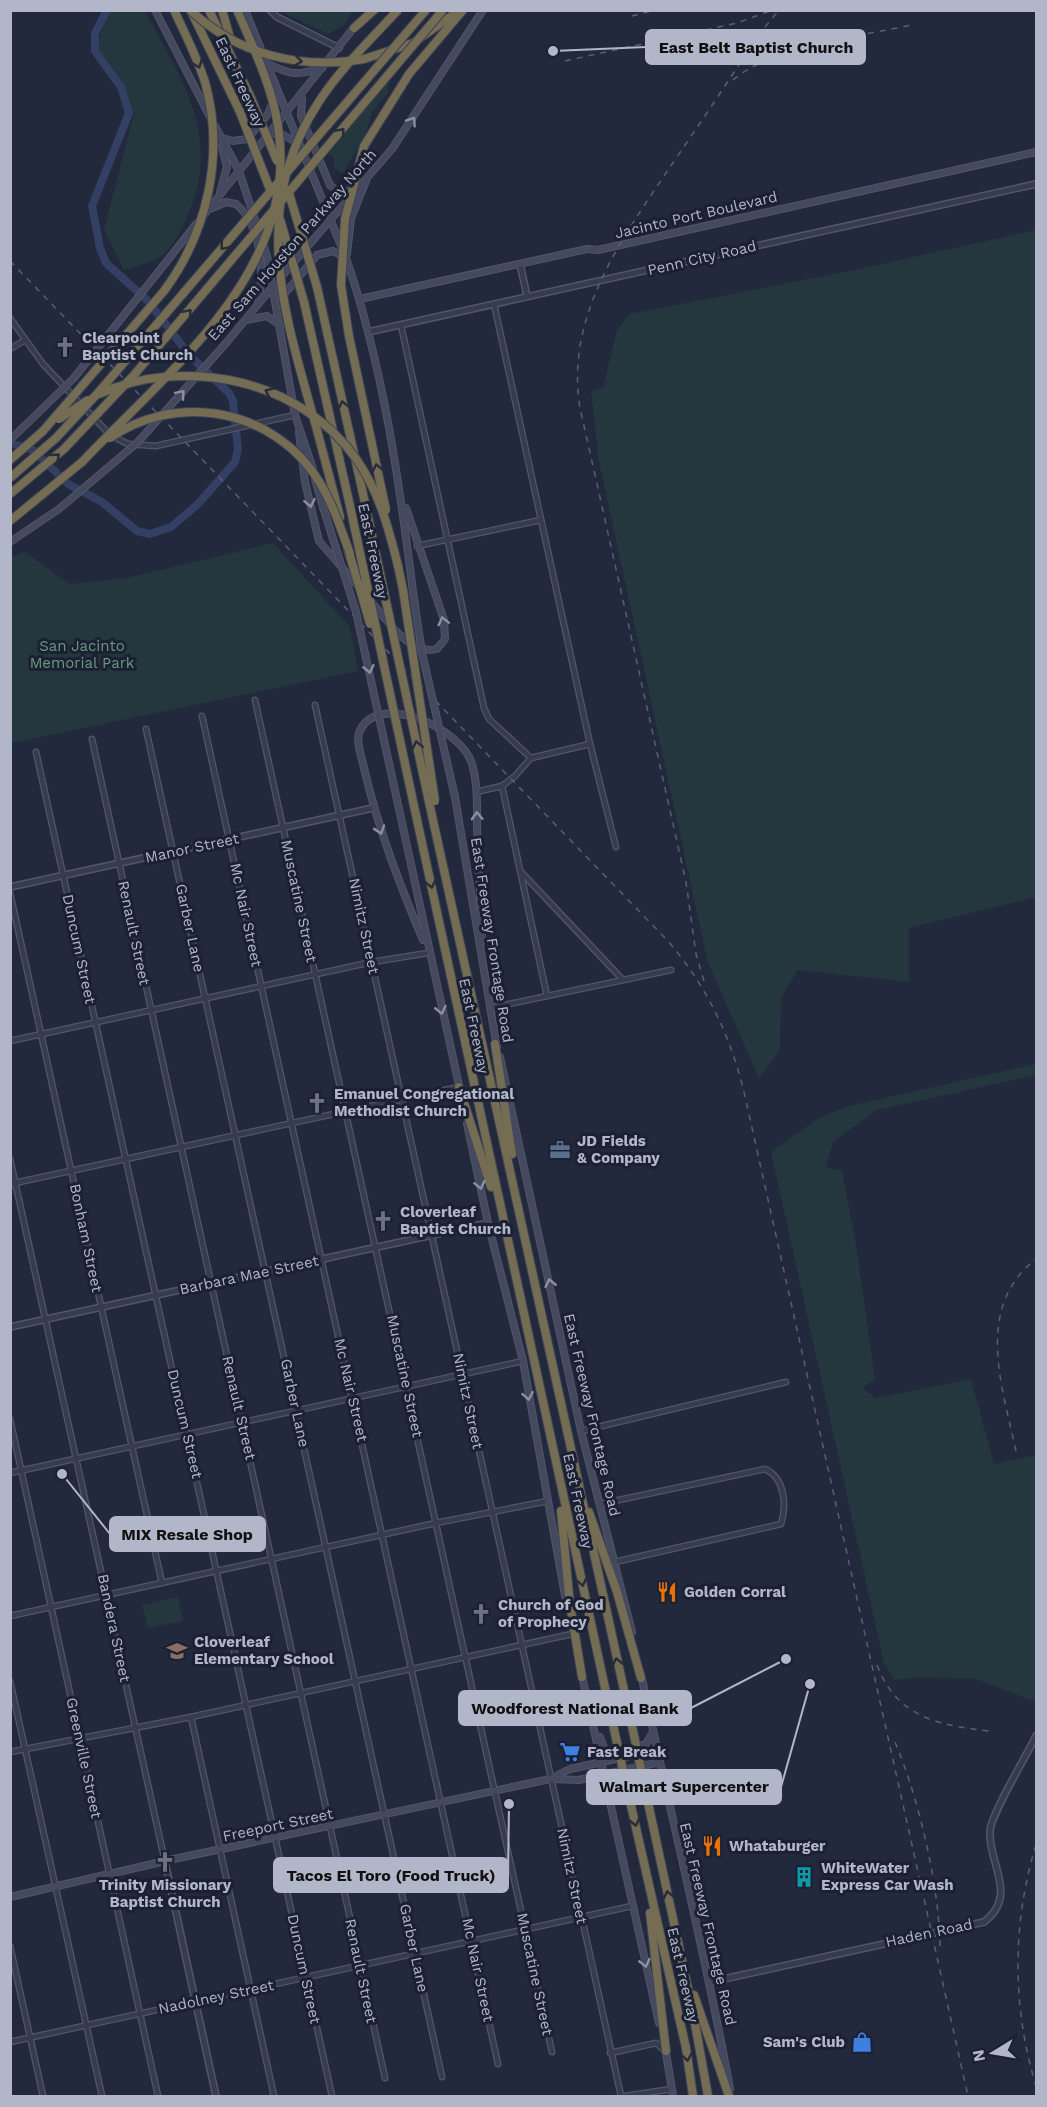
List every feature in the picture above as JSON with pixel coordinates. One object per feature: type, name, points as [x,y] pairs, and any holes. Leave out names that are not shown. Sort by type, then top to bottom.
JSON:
[{"type":"highway","points":[[43,431],[164,291],[185,259],[200,224],[212,159],[210,111],[201,70],[174,10]]},
{"type":"highway","points":[[191,10],[233,41],[273,57],[317,63],[364,59],[412,43],[461,10]]},
{"type":"highway","name":"East Freeway","points":[[191,10],[240,112],[276,205],[304,302],[350,506],[555,1463],[686,2048],[693,2097]]},
{"type":"highway","name":"East Freeway","points":[[209,10],[244,82],[287,188],[317,287],[432,802],[679,1946],[708,2097]]},
{"type":"highway","points":[[222,10],[244,82]]},
{"type":"highway","points":[[354,28],[374,10]]},
{"type":"highway","points":[[388,685],[350,554],[284,307],[278,269],[278,225],[285,183],[308,122],[338,76],[398,10]]},
{"type":"highway","points":[[10,478],[56,438],[97,394],[426,10]]},
{"type":"highway","points":[[10,494],[64,449],[134,375],[443,10]]},
{"type":"highway","points":[[432,802],[398,566],[349,336],[341,285],[345,219],[364,146],[409,74],[461,10]]},
{"type":"highway","points":[[82,462],[226,309],[250,274],[266,235],[279,175],[279,128],[243,11]]},
{"type":"highway","points":[[10,460],[43,431],[94,397],[142,380],[203,376],[257,387],[286,399],[313,416],[356,459],[379,502],[398,566]]},
{"type":"highway","points":[[10,521],[116,434],[148,419],[190,412],[216,413],[241,418],[280,440],[308,465],[333,506],[350,554]]},
{"type":"highway","points":[[495,1044],[520,1216]]},
{"type":"highway","points":[[459,1087],[503,1224]]},
{"type":"highway","points":[[555,1463],[571,1613],[582,1677]]},
{"type":"highway","points":[[576,1474],[617,1592],[642,1678]]},
{"type":"highway","points":[[643,1856],[666,2051]]},
{"type":"highway","points":[[679,1946],[713,2054],[730,2097]]},
{"type":"main road","points":[[156,10],[239,171],[267,256],[298,424],[306,482],[319,541],[406,639],[419,650],[428,651],[441,646],[446,630],[417,546],[399,481]]},
{"type":"main road","points":[[10,440],[73,379],[287,114],[367,10]]},
{"type":"main road","name":"East Sam Houston Parkway North","points":[[10,542],[59,509],[137,443],[227,342],[258,302],[362,183],[411,122],[483,10]]},
{"type":"main road","name":"East Freeway Frontage Road","points":[[243,11],[346,258],[368,332],[390,429],[422,653],[455,797],[495,1044],[503,1065],[530,1201],[581,1431],[615,1562],[710,1982],[730,2097]]},
{"type":"main road","points":[[266,63],[298,75],[323,67]]},
{"type":"main road","points":[[220,138],[240,140],[254,134],[273,105],[275,86]]},
{"type":"main road","points":[[304,92],[300,104],[301,116],[330,185],[337,191],[346,192],[362,183]]},
{"type":"main road","points":[[269,135],[283,135],[299,143]]},
{"type":"main road","points":[[218,197],[226,167],[220,138]]},
{"type":"main road","name":"Jacinto Port Boulevard","points":[[360,299],[1036,152]]},
{"type":"main road","points":[[278,310],[283,294],[317,255],[333,251],[346,258],[351,218],[370,173]]},
{"type":"main road","points":[[209,209],[226,202],[236,204],[249,219],[263,279],[258,302]]},
{"type":"main road","points":[[267,256],[279,262],[293,263]]},
{"type":"main road","points":[[243,322],[254,317],[267,316],[280,326]]},
{"type":"main road","points":[[298,424],[356,612],[488,1223],[523,1361],[572,1634],[666,2051],[673,2097]]},
{"type":"main road","points":[[428,953],[373,808],[358,735],[369,720],[378,716],[420,717],[448,733],[469,756],[476,792],[483,972]]},
{"type":"main road","points":[[591,1715],[596,1722],[604,1748],[609,1752],[646,1744],[653,1731]]},
{"type":"main road","name":"Freeport Street","points":[[10,1897],[550,1779],[570,1769],[657,1750]]},
{"type":"main road","name":"Freeport Street","points":[[550,1779],[573,1780],[660,1762]]},
{"type":"main road","points":[[610,1805],[609,1789],[613,1783],[648,1772],[658,1778],[669,1805]]},
{"type":"street","points":[[270,10],[277,17],[339,48]]},
{"type":"street","name":"Penn City Road","points":[[368,332],[1036,184]]},
{"type":"street","points":[[520,264],[527,296]]},
{"type":"street","points":[[494,304],[590,744],[616,847]]},
{"type":"street","points":[[10,318],[43,364],[100,425],[120,441],[135,446],[156,446],[296,415]]},
{"type":"street","points":[[401,325],[484,708],[489,719],[531,758]]},
{"type":"street","points":[[10,349],[25,340]]},
{"type":"street","points":[[417,546],[541,520]]},
{"type":"street","name":"Muscatine Street","points":[[255,700],[375,1247],[408,1386],[552,2052]]},
{"type":"street","name":"Nimitz Street","points":[[315,705],[431,1235],[464,1374],[492,1513],[610,2053],[623,2097]]},
{"type":"street","name":"Mc Nair Street","points":[[202,716],[321,1259],[354,1398],[410,1669],[498,2064]]},
{"type":"street","name":"Garber Lane","points":[[146,729],[442,2077]]},
{"type":"street","name":"Renault Street","points":[[92,738],[385,2078]]},
{"type":"street","points":[[476,792],[502,786],[515,776],[531,758],[590,744]]},
{"type":"street","name":"Duncum Street","points":[[36,752],[188,1434],[332,2097]]},
{"type":"street","points":[[502,786],[547,996]]},
{"type":"street","name":"Manor Street","points":[[10,887],[373,808]]},
{"type":"street","points":[[522,873],[623,980]]},
{"type":"street","name":"Bonham Street","points":[[10,893],[162,1583]]},
{"type":"street","points":[[10,1041],[372,962],[428,953]]},
{"type":"street","points":[[490,1008],[671,970]]},
{"type":"street","points":[[13,1184],[459,1087]]},
{"type":"street","name":"Bandera Street","points":[[10,1159],[13,1184],[78,1458],[216,2097]]},
{"type":"street","name":"Barbara Mae Street","points":[[10,1327],[488,1223]]},
{"type":"street","points":[[10,1473],[523,1361]]},
{"type":"street","points":[[581,1431],[786,1382]]},
{"type":"street","name":"Greenville Street","points":[[10,1419],[158,2097]]},
{"type":"street","points":[[600,1504],[765,1469],[773,1473],[782,1490],[785,1513],[781,1524],[615,1562]]},
{"type":"street","points":[[10,1616],[436,1523],[548,1501]]},
{"type":"street","points":[[10,1752],[191,1717],[572,1634]]},
{"type":"street","points":[[10,1681],[102,2097]]},
{"type":"street","points":[[191,1717],[274,2097]]},
{"type":"street","name":"Haden Road","points":[[710,1982],[984,1922],[996,1911],[1001,1894],[991,1844],[991,1826],[1036,1736]]},
{"type":"street","name":"Nadolney Street","points":[[10,2042],[632,1906]]},
{"type":"street","points":[[10,1947],[43,2097]]},
{"type":"street","points":[[610,2053],[656,2043],[666,2051]]},
{"type":"street","points":[[623,2097],[672,2089]]},
{"type":"green space","points":[[109,11],[145,11],[183,84],[199,132],[201,158],[198,184],[189,212],[175,240],[163,255],[150,262],[124,270],[104,230],[134,113],[112,67],[97,49],[104,17]]},
{"type":"green space","points":[[280,11],[353,11],[344,25],[328,34]]},
{"type":"green space","points":[[389,80],[388,93],[372,112],[366,133],[343,173],[334,169],[334,157],[328,154]]},
{"type":"green space","points":[[1036,230],[1036,897],[909,928],[909,982],[798,970],[781,998],[780,1050],[759,1078],[708,963],[599,462],[591,391],[603,388],[617,330],[629,314],[850,271]]},
{"type":"green space","name":"San Jacinto Memorial Park","points":[[273,543],[350,627],[358,671],[11,743],[11,557],[25,552],[70,584],[127,578]]},
{"type":"green space","points":[[1036,1064],[1036,1075],[877,1110],[833,1142],[826,1167],[842,1171],[857,1251],[875,1380],[862,1387],[876,1398],[971,1379],[994,1464],[1036,1455],[1036,1702],[976,1679],[919,1677],[894,1680],[884,1663],[771,1152],[817,1119],[848,1106]]},
{"type":"green space","points":[[178,1597],[183,1621],[148,1628],[142,1605]]},
{"type":"waterway","points":[[10,443],[33,450],[68,484],[102,502],[137,531],[150,534],[171,527],[198,504],[235,462],[238,449],[233,401],[229,393],[190,356],[148,301],[106,263],[100,248],[92,206],[129,113],[121,87],[95,51],[95,33],[107,10]]},
{"type":"railway","points":[[632,16],[655,10]]},
{"type":"railway","points":[[565,61],[737,23],[773,10]]},
{"type":"railway","points":[[704,981],[696,954],[686,882],[580,408],[578,374],[581,342],[589,311],[616,251],[756,38],[779,10]]},
{"type":"railway","points":[[733,80],[750,68],[794,51],[843,38],[912,25]]},
{"type":"railway","points":[[10,261],[667,940],[694,975],[715,1011],[732,1050],[744,1092],[968,2096]]},
{"type":"railway","points":[[1016,1451],[1000,1374],[999,1324],[1005,1300],[1017,1278],[1036,1259]]},
{"type":"railway","points":[[877,1665],[896,1697],[908,1708],[922,1716],[953,1726],[989,1731]]},
{"type":"railway","points":[[895,1742],[912,1789],[926,1842],[936,1896],[940,1946]]},
{"type":"railway","points":[[1036,1845],[1022,1904],[1018,1965],[1023,2026],[1036,2086]]},
{"type":"place","name":"East Belt Baptist Church","points":[[553,51]]},
{"type":"place","name":"Clearpoint Baptist Church","points":[[65,347]]},
{"type":"place","name":"Emanuel Congregational Methodist Church","points":[[317,1103]]},
{"type":"place","name":"JD Fields & Company","points":[[560,1150]]},
{"type":"place","name":"Cloverleaf Baptist Church","points":[[383,1221]]},
{"type":"place","name":"MIX Resale Shop","points":[[62,1474]]},
{"type":"place","name":"Golden Corral","points":[[667,1592]]},
{"type":"place","name":"Church of God of Prophecy","points":[[481,1614]]},
{"type":"place","name":"Cloverleaf Elementary School","points":[[177,1651]]},
{"type":"place","name":"Woodforest National Bank","points":[[786,1659]]},
{"type":"place","name":"Walmart Supercenter","points":[[810,1684]]},
{"type":"place","name":"Fast Break","points":[[570,1752]]},
{"type":"place","name":"Tacos El Toro (Food Truck)","points":[[509,1804]]},
{"type":"place","name":"Whataburger","points":[[712,1846]]},
{"type":"place","name":"Trinity Missionary Baptist Church","points":[[165,1862]]},
{"type":"place","name":"WhiteWater Express Car Wash","points":[[804,1877]]},
{"type":"place","name":"Sam's Club","points":[[862,2042]]}]
